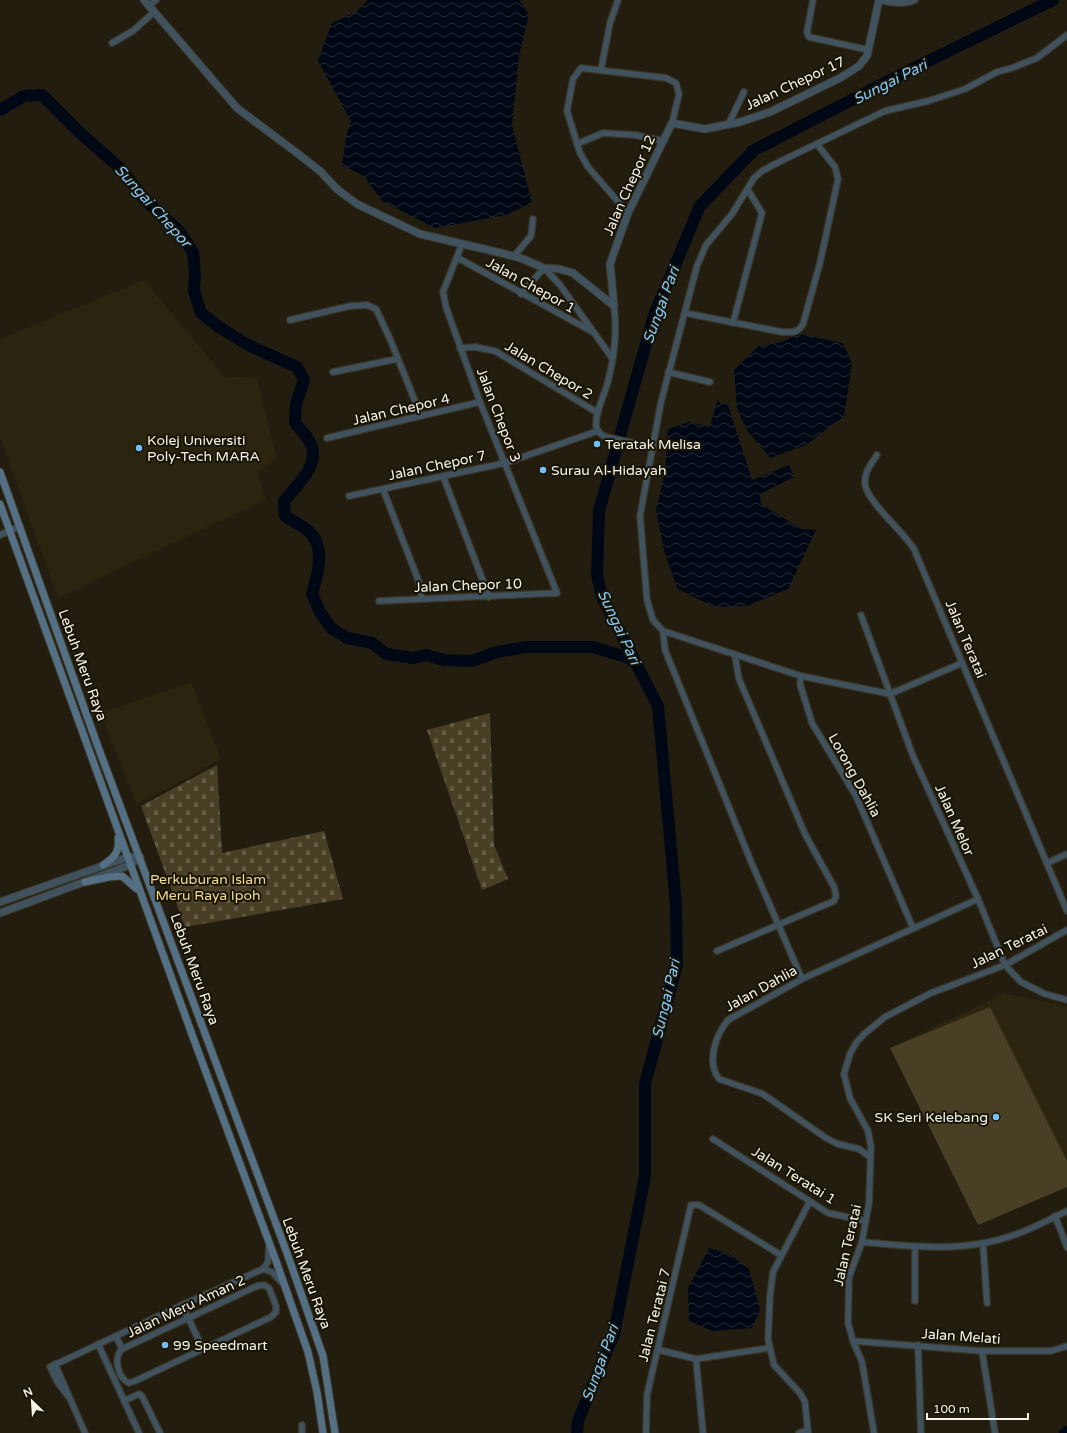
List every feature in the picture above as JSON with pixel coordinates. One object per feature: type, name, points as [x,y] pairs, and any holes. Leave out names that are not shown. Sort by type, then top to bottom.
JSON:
[{"type":"main road","name":"Lebuh Meru Raya","points":[[0,472],[97,744],[288,1256],[320,1349],[335,1433]]},
{"type":"main road","name":"Lebuh Meru Raya","points":[[0,504],[308,1352],[317,1392],[323,1433]]},
{"type":"main road","points":[[103,865],[116,855],[119,848],[115,822]]},
{"type":"main road","points":[[85,882],[122,876],[131,882],[140,892]]},
{"type":"street","points":[[156,0],[146,3],[237,108],[320,171],[338,190],[357,204],[420,234],[514,256],[544,268],[559,269],[573,273],[614,306],[615,327],[609,379],[598,413]]},
{"type":"street","points":[[601,70],[610,23],[618,0]]},
{"type":"street","points":[[812,0],[807,32],[809,37],[869,50]]},
{"type":"street","points":[[880,0],[896,3],[909,3],[915,0]]},
{"type":"street","name":"Jalan Chepor 17","points":[[672,123],[701,129],[749,120],[770,112],[840,78],[859,66],[869,50],[880,0]]},
{"type":"street","points":[[112,43],[132,31],[154,12]]},
{"type":"street","points":[[802,979],[748,854],[665,650],[662,631],[653,620],[649,609],[640,526],[641,504],[668,372],[697,266],[706,245],[732,214],[754,178],[762,171],[885,111],[928,101],[965,89],[997,72],[1037,58],[1067,35]]},
{"type":"street","points":[[628,213],[588,167],[577,144],[567,111],[573,79],[581,68],[666,78],[676,83],[679,94],[672,123]]},
{"type":"street","points":[[728,125],[744,92]]},
{"type":"street","name":"Jalan Chepor 12","points":[[614,306],[610,264],[628,213],[672,123]]},
{"type":"street","points":[[577,144],[603,133],[635,136],[662,141]]},
{"type":"street","points":[[685,313],[733,323],[794,332],[799,331],[803,324],[820,264],[838,179],[835,167],[817,144]]},
{"type":"street","points":[[733,323],[762,213],[748,190]]},
{"type":"street","points":[[514,256],[531,236],[533,219]]},
{"type":"street","name":"Jalan Chepor 3","points":[[462,244],[458,258],[443,292],[446,307],[480,402],[557,593]]},
{"type":"street","name":"Jalan Chepor 1","points":[[458,258],[521,294],[593,332]]},
{"type":"street","points":[[521,294],[544,268]]},
{"type":"street","name":"Jalan Chepor 1","points":[[544,268],[560,285],[612,358]]},
{"type":"street","points":[[290,320],[350,306],[367,305],[376,309],[421,416]]},
{"type":"street","name":"Jalan Chepor 2","points":[[460,348],[475,347],[495,351],[598,413],[596,428],[598,431]]},
{"type":"street","points":[[333,372],[397,359]]},
{"type":"street","points":[[668,372],[710,382]]},
{"type":"street","name":"Jalan Chepor 4","points":[[327,438],[480,402]]},
{"type":"street","points":[[598,431],[601,436],[652,447]]},
{"type":"street","name":"Jalan Chepor 7","points":[[349,496],[505,463],[598,431]]},
{"type":"street","name":"Jalan Teratai","points":[[877,455],[867,470],[864,483],[872,499],[909,541],[914,549],[1067,911]]},
{"type":"street","points":[[443,476],[489,597]]},
{"type":"street","points":[[383,489],[419,582],[422,599]]},
{"type":"street","points":[[0,535],[20,526]]},
{"type":"street","name":"Jalan Chepor 10","points":[[379,601],[557,593]]},
{"type":"street","name":"Jalan Melor","points":[[861,615],[913,756],[978,899],[1005,965],[1021,982],[1045,994],[1067,1000]]},
{"type":"street","points":[[662,631],[735,656],[801,676],[890,694],[962,663]]},
{"type":"street","points":[[718,952],[834,901],[836,896],[834,888],[805,834],[739,679],[735,656]]},
{"type":"street","name":"Lorong Dahlia","points":[[801,676],[800,684],[812,723],[856,796],[913,928]]},
{"type":"street","points":[[1047,864],[1067,854]]},
{"type":"street","points":[[0,902],[103,865],[128,857],[140,857]]},
{"type":"street","points":[[0,913],[130,865],[140,857]]},
{"type":"street","name":"Jalan Dahlia","points":[[870,1157],[859,1149],[838,1144],[826,1138],[763,1094],[741,1085],[719,1079],[715,1074],[713,1065],[715,1040],[720,1030],[728,1020],[802,979],[978,899]]},
{"type":"street","name":"Jalan Teratai","points":[[874,1433],[862,1362],[853,1341],[848,1323],[847,1299],[849,1276],[862,1242],[869,1204],[870,1157],[868,1130],[850,1098],[844,1074],[850,1054],[856,1043],[885,1017],[916,1000],[1005,965],[1067,930]]},
{"type":"street","name":"Jalan Teratai 1","points":[[713,1138],[828,1213],[866,1221]]},
{"type":"street","points":[[799,1433],[808,1432],[805,1402],[800,1393],[774,1366],[769,1348],[770,1296],[773,1272],[810,1202]]},
{"type":"street","name":"Jalan Teratai 7","points":[[646,1433],[647,1395],[684,1241],[689,1208],[693,1204],[699,1205],[781,1256]]},
{"type":"street","points":[[862,1242],[915,1247],[960,1247],[983,1243],[1017,1234],[1067,1211]]},
{"type":"street","points":[[1055,1216],[1067,1247]]},
{"type":"street","points":[[268,1239],[268,1262],[263,1269],[272,1272],[286,1289]]},
{"type":"street","points":[[983,1243],[987,1304]]},
{"type":"street","points":[[915,1247],[915,1301]]},
{"type":"street","name":"Jalan Meru Aman 2","points":[[85,1433],[52,1366],[263,1269]]},
{"type":"street","name":"Jalan Meru Aman 2","points":[[257,1286],[266,1286],[271,1290],[277,1308],[276,1313],[129,1383],[124,1380],[116,1363],[117,1355],[122,1349],[257,1286]]},
{"type":"street","points":[[182,1305],[203,1349]]},
{"type":"street","name":"Jalan Meru Aman 2","points":[[116,1336],[122,1349]]},
{"type":"street","name":"Jalan Melati","points":[[853,1341],[982,1351],[1051,1351],[1067,1346]]},
{"type":"street","points":[[98,1344],[139,1433]]},
{"type":"street","points":[[918,1346],[921,1433]]},
{"type":"street","points":[[659,1350],[696,1359],[769,1348]]},
{"type":"street","points":[[982,1351],[995,1433]]},
{"type":"street","points":[[696,1359],[703,1433]]},
{"type":"street","points":[[124,1401],[140,1394],[160,1433]]},
{"type":"street","points":[[302,1425],[302,1433]]},
{"type":"shaded area","name":"Kolej Universiti Poly-Tech MARA","points":[[144,280],[224,376],[257,378],[277,459],[257,472],[266,499],[58,598],[0,437],[0,339]]},
{"type":"shaded area","points":[[191,682],[221,759],[137,805],[100,713]]},
{"type":"shaded area","name":"SK Seri Kelebang","points":[[1004,993],[1067,1006],[1067,1187],[978,1225],[890,1048]]},
{"type":"green space","points":[[490,713],[494,845],[508,879],[482,890],[427,730]]},
{"type":"green space","name":"Perkuburan Islam Meru Raya Ipoh","points":[[217,765],[222,853],[324,831],[343,899],[185,927],[141,806]]},
{"type":"green space","name":"SK Seri Kelebang","points":[[990,1007],[1067,1161],[1067,1187],[978,1225],[890,1048]]},
{"type":"water","points":[[368,0],[519,0],[528,13],[528,18],[519,56],[512,125],[532,203],[506,215],[435,228],[382,201],[364,176],[342,165],[346,137],[351,121],[318,61],[332,23],[356,12]]},
{"type":"water","points":[[799,334],[843,343],[852,364],[844,416],[806,445],[770,458],[746,429],[737,409],[734,370],[759,346],[782,342]]},
{"type":"water","points":[[717,401],[728,405],[752,480],[789,465],[794,477],[760,494],[761,504],[801,529],[816,530],[788,589],[747,606],[714,607],[678,589],[665,555],[656,511],[665,471],[668,429],[689,422],[710,427]]},
{"type":"water","points":[[709,1248],[729,1254],[749,1269],[760,1310],[752,1328],[713,1331],[689,1321],[688,1288]]},
{"type":"waterway","name":"Sungai Pari","points":[[577,1433],[578,1421],[614,1334],[645,1176],[645,1084],[677,965],[676,905],[658,706],[602,597],[597,575],[599,511],[654,315],[700,206],[754,150],[910,70],[1053,0]]},
{"type":"waterway","name":"Sungai Chepor","points":[[0,110],[24,96],[42,95],[79,132],[120,168],[146,201],[179,231],[193,252],[195,274],[194,291],[201,313],[219,327],[248,345],[297,367],[304,380],[296,404],[295,422],[310,442],[313,450],[313,458],[301,482],[284,501],[285,516],[306,529],[313,535],[317,543],[319,560],[317,578],[312,594],[320,612],[331,628],[347,638],[372,643],[386,654],[414,658],[426,655],[444,660],[472,661],[497,652],[526,647],[593,647],[626,657],[636,663]]},
{"type":"place","name":"Teratak Melisa","points":[[597,444]]},
{"type":"place","name":"Kolej Universiti Poly-Tech MARA","points":[[139,448]]},
{"type":"place","name":"Surau Al-Hidayah","points":[[543,470]]},
{"type":"place","name":"SK Seri Kelebang","points":[[996,1117]]},
{"type":"place","name":"99 Speedmart","points":[[165,1345]]}]
